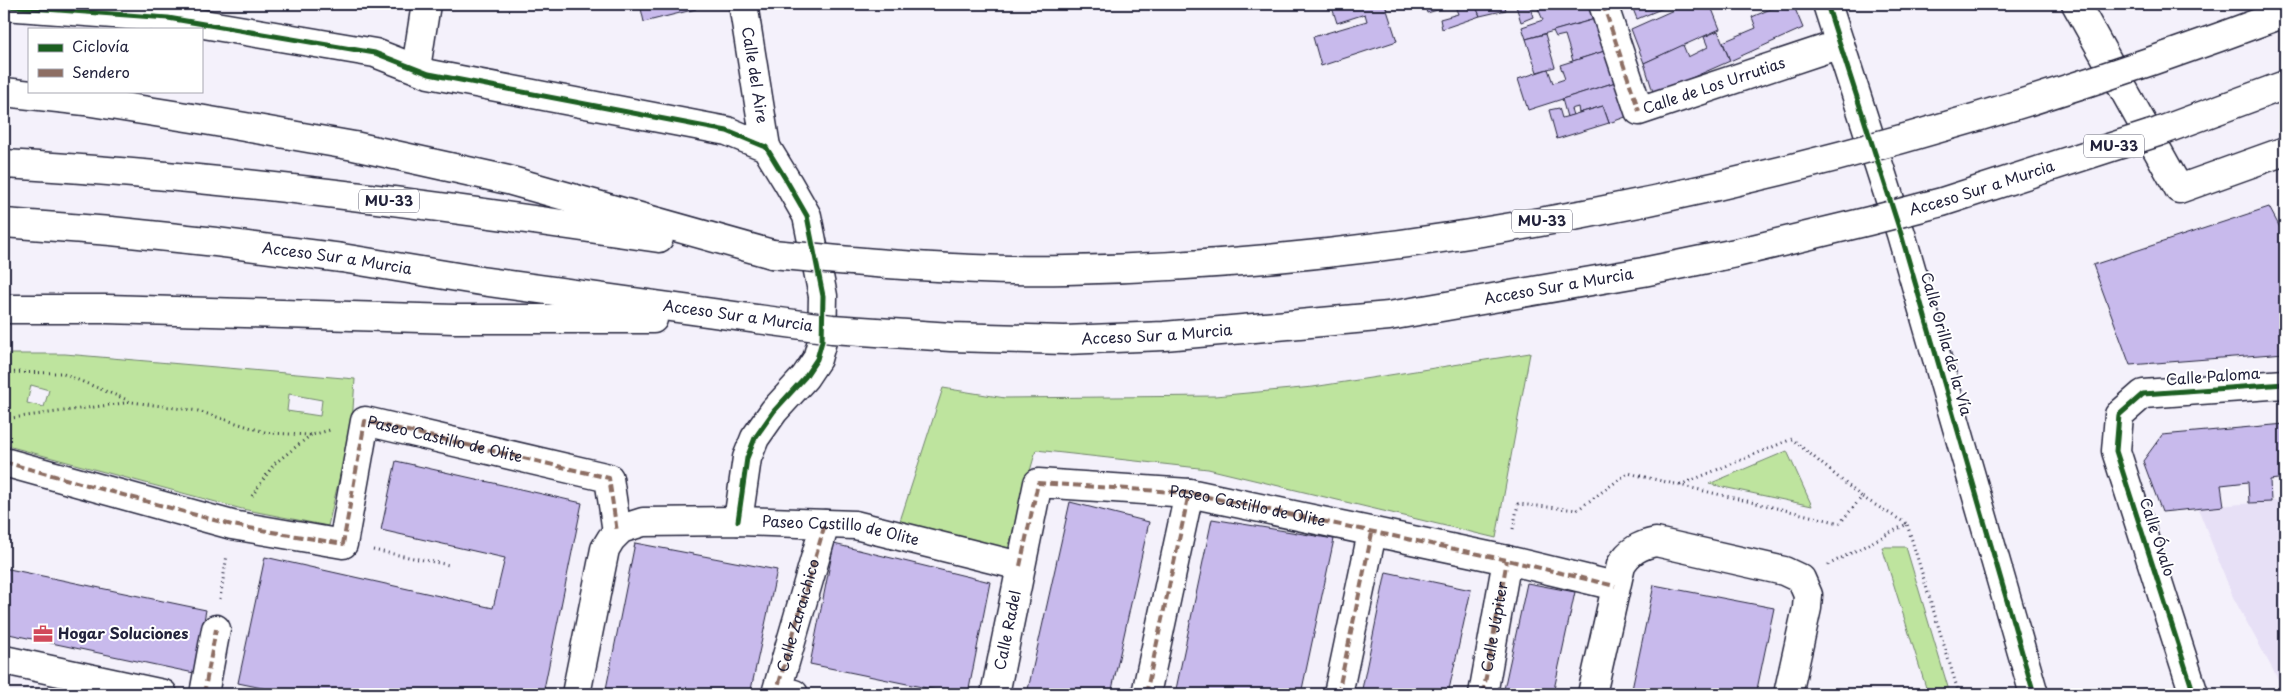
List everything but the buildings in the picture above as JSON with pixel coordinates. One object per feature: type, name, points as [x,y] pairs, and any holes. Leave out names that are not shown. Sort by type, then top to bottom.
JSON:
[{"type":"main road","points":[[416,68],[426,4]]},
{"type":"main road","name":"Calle del Aire","points":[[743,4],[766,147]]},
{"type":"main road","name":"Calle de Los Urrutias","points":[[1603,4],[1639,111],[1840,44]]},
{"type":"main road","name":"Calle Orilla de la Vía","points":[[1826,4],[1901,234],[2034,694]]},
{"type":"main road","points":[[2076,4],[2179,189],[2283,157]]},
{"type":"main road","points":[[4,6],[168,18],[375,54],[430,74],[727,131],[766,147],[807,216],[823,296],[822,341],[816,359],[805,377],[774,411],[755,438],[747,458],[738,521]]},
{"type":"main road","name":"MU-33","points":[[4,164],[112,170],[228,182],[483,212],[772,254],[953,268],[1065,270],[1268,259],[1373,248],[1498,229],[1732,183],[1905,139],[2139,67],[2285,13]]},
{"type":"main road","name":"Acceso Sur a Murcia","points":[[4,223],[111,231],[342,258],[482,281],[832,329],[951,337],[1065,340],[1164,336],[1389,316],[1643,272],[1736,253],[1942,202],[2158,132],[2285,85]]},
{"type":"main road","points":[[4,92],[86,101],[199,118],[354,146],[508,180],[772,254]]},
{"type":"main road","points":[[4,309],[107,309],[455,319],[757,319]]},
{"type":"main road","name":"Calle Paloma","points":[[2143,394],[2285,384]]},
{"type":"main road","name":"Calle Óvalo","points":[[2143,394],[2120,415],[2116,451],[2194,694]]},
{"type":"main road","name":"Paseo Castillo de Olite","points":[[343,544],[365,421],[608,478],[617,532],[626,526],[643,522],[738,521],[856,525],[1020,566],[1038,483],[1189,493],[1507,560],[1615,586]]},
{"type":"main road","points":[[4,462],[232,525],[343,544]]},
{"type":"main road","points":[[1146,694],[1189,493]]},
{"type":"main road","name":"Calle Zaraichico","points":[[794,694],[777,690],[825,524]]},
{"type":"main road","points":[[576,694],[605,549],[617,532]]},
{"type":"main road","points":[[1338,694],[1372,533]]},
{"type":"main road","points":[[1592,694],[1621,565],[1627,554],[1656,542],[1784,571],[1801,579],[1808,595],[1807,608],[1788,694]]},
{"type":"main road","name":"Calle Júpiter","points":[[1483,694],[1507,560]]},
{"type":"main road","name":"Calle Radel","points":[[995,694],[1020,566]]},
{"type":"main road","points":[[204,694],[216,629]]},
{"type":"main road","points":[[4,660],[163,694]]},
{"type":"path","points":[[4,372],[61,372],[132,402],[198,411],[268,432],[312,434],[365,421]]},
{"type":"path","points":[[4,419],[132,402]]},
{"type":"path","points":[[1679,486],[1792,439],[1862,497],[1907,524],[1959,694]]},
{"type":"path","points":[[1507,560],[1518,504],[1577,510],[1628,473],[1840,523],[1862,497]]},
{"type":"path","points":[[1801,579],[1907,524]]},
{"type":"path","points":[[343,544],[449,565]]},
{"type":"shaded area","points":[[2285,500],[2285,692],[2233,597],[2198,508]]},
{"type":"green space","points":[[1530,353],[1496,538],[1208,469],[1036,450],[1007,552],[899,524],[943,388],[1005,398],[1215,396],[1313,387]]},
{"type":"green space","points":[[4,354],[65,354],[355,379],[352,424],[328,526],[242,509],[4,445]],"holes":[[[31,385],[49,390],[44,407],[27,403]],[[289,394],[322,400],[320,416],[287,411]]]},
{"type":"green space","points":[[1787,451],[1812,506],[1709,484]]},
{"type":"green space","points":[[1882,547],[1906,547],[1950,694],[1928,694]]},
{"type":"marked path","points":[[1603,4],[1639,111]]},
{"type":"marked path","points":[[4,462],[232,525],[343,544],[365,421],[609,478],[617,532]]},
{"type":"marked path","points":[[1020,566],[1038,483],[1189,493],[1507,560],[1615,586]]},
{"type":"marked path","points":[[1146,694],[1189,493]]},
{"type":"marked path","points":[[794,694],[777,690],[825,524]]},
{"type":"marked path","points":[[1338,694],[1372,533]]},
{"type":"marked path","points":[[1483,694],[1507,560]]},
{"type":"marked path","points":[[204,694],[216,629]]},
{"type":"cycle path","points":[[1827,4],[1901,234],[2034,694]]},
{"type":"cycle path","points":[[4,6],[168,18],[375,53],[429,74],[727,131],[766,147],[807,216],[823,296],[822,341],[817,359],[805,377],[774,411],[755,438],[747,458],[738,521]]},
{"type":"cycle path","points":[[2194,694],[2116,451],[2119,415],[2143,394],[2285,384]]},
{"type":"place","name":"Hogar Soluciones","points":[[43,634]]}]
